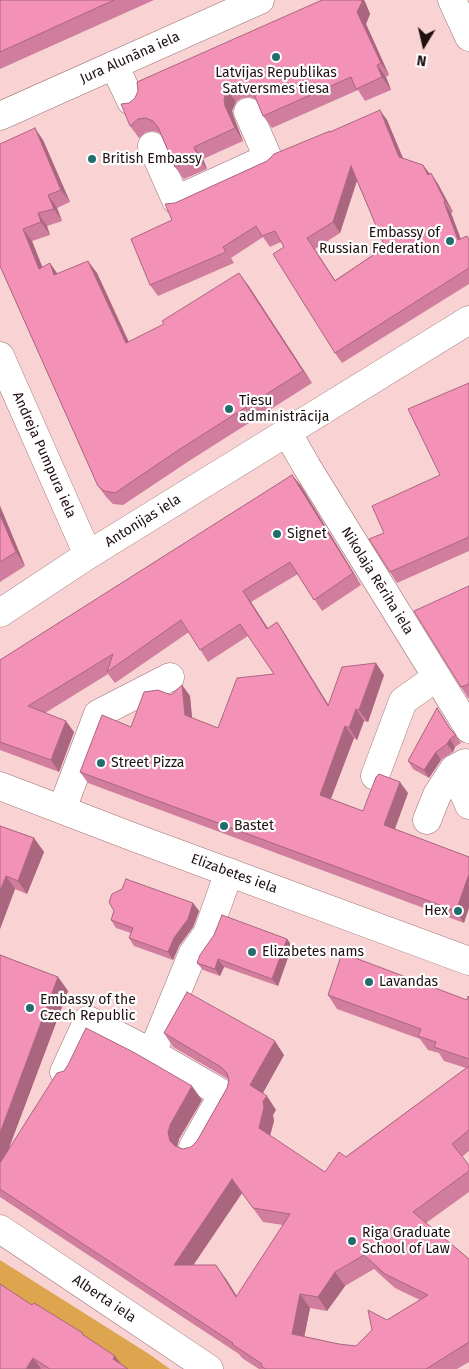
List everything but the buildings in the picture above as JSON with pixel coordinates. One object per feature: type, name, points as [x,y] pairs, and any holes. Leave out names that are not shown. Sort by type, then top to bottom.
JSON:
[{"type":"street","name":"Jura Alunāna iela","points":[[0,116],[260,0]]},
{"type":"street","points":[[452,0],[469,37]]},
{"type":"street","points":[[114,65],[131,101]]},
{"type":"street","points":[[152,146],[176,200],[268,158],[248,112]]},
{"type":"street","name":"Antonijas iela","points":[[0,613],[88,555],[469,320]]},
{"type":"street","name":"Andreja Pumpura iela","points":[[0,356],[88,555]]},
{"type":"street","name":"Nikolaja Rēriha iela","points":[[287,432],[469,729]]},
{"type":"street","points":[[62,809],[98,714],[170,677]]},
{"type":"street","points":[[375,776],[403,701],[437,677]]},
{"type":"street","points":[[461,766],[469,805]]},
{"type":"street","points":[[427,820],[437,795],[461,766]]},
{"type":"street","name":"Elizabetes iela","points":[[0,786],[229,872],[467,954]]},
{"type":"street","points":[[192,996],[205,958],[207,934],[229,872]]},
{"type":"street","points":[[152,1053],[192,955],[207,934]]},
{"type":"street","points":[[64,1072],[88,1020],[152,1053],[223,1094],[192,1147]]},
{"type":"street","name":"Alberta iela","points":[[0,1230],[209,1369]]},
{"type":"shaded area","points":[[0,1260],[170,1369],[125,1369],[0,1291]]},
{"type":"place","name":"Latvijas Republikas Satversmes tiesa","points":[[276,57]]},
{"type":"place","name":"British Embassy","points":[[92,159]]},
{"type":"place","name":"Embassy of Russian Federation","points":[[450,241]]},
{"type":"place","name":"Tiesu administrācija","points":[[229,409]]},
{"type":"place","name":"Signet","points":[[277,534]]},
{"type":"place","name":"Street Pizza","points":[[101,763]]},
{"type":"place","name":"Bastet","points":[[224,826]]},
{"type":"place","name":"Hex","points":[[458,911]]},
{"type":"place","name":"Elizabetes nams","points":[[252,952]]},
{"type":"place","name":"Lavandas","points":[[369,982]]},
{"type":"place","name":"Embassy of the Czech Republic","points":[[30,1008]]},
{"type":"place","name":"Riga Graduate School of Law","points":[[352,1241]]}]
